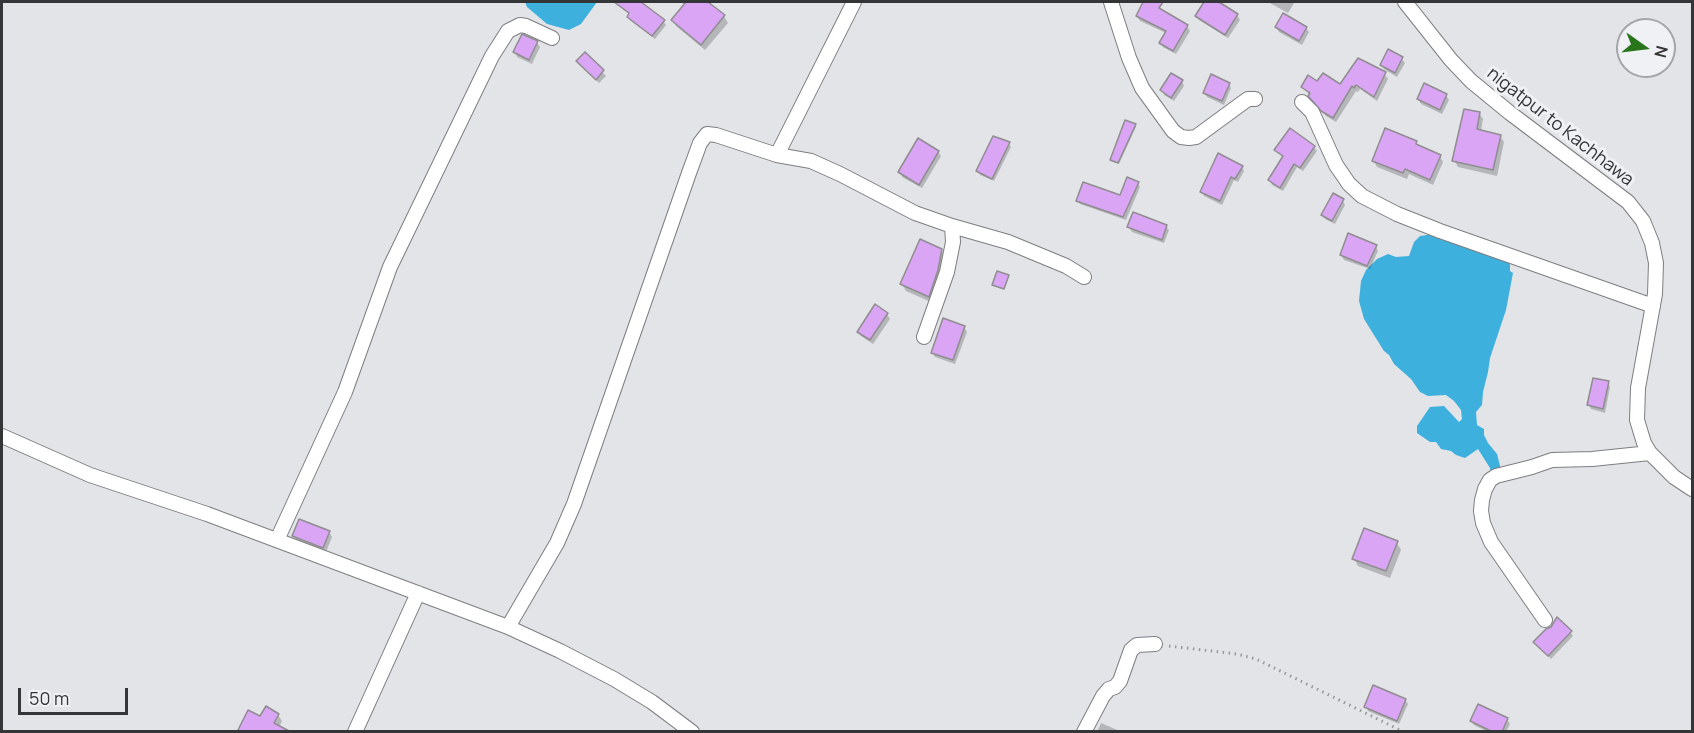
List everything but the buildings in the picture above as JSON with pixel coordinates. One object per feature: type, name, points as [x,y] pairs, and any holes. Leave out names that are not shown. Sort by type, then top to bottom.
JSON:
[{"type":"street","points":[[777,155],[854,2]]},
{"type":"street","points":[[1111,2],[1129,58],[1142,88],[1173,131],[1181,137],[1196,137],[1248,99],[1256,99]]},
{"type":"street","name":"nigatpur to Kachhawa","points":[[1405,2],[1451,60],[1471,81],[1628,202],[1642,221],[1652,243],[1656,263],[1653,306],[1638,388],[1637,420],[1644,443],[1650,453],[1674,477],[1692,489]]},
{"type":"street","points":[[277,540],[345,392],[390,267],[492,56],[508,31],[520,25],[552,38]]},
{"type":"street","points":[[1302,102],[1312,112],[1336,165],[1349,184],[1362,196],[1397,214],[1440,231],[1653,306]]},
{"type":"street","points":[[508,627],[554,549],[574,504],[689,173],[703,138],[707,134],[711,133],[777,155],[811,161],[915,213],[1008,242],[1066,266],[1084,278]]},
{"type":"street","points":[[924,337],[947,272],[953,242],[952,226]]},
{"type":"street","points":[[2,436],[90,475],[159,497],[508,627],[614,679],[652,702],[692,732]]},
{"type":"street","points":[[1545,620],[1491,542],[1483,523],[1482,500],[1490,480],[1496,476],[1552,460],[1592,459],[1650,453]]},
{"type":"street","points":[[355,732],[418,593]]},
{"type":"street","points":[[1084,732],[1103,696],[1120,681],[1131,650],[1137,645],[1155,644]]},
{"type":"path","points":[[1155,644],[1237,654],[1256,659],[1404,732]]},
{"type":"water","points":[[525,2],[597,2],[581,24],[569,30],[547,24],[527,7]]},
{"type":"water","points":[[1434,234],[1510,260],[1510,271],[1513,273],[1506,310],[1490,358],[1482,405],[1476,412],[1477,425],[1484,429],[1488,443],[1497,454],[1501,470],[1491,474],[1490,468],[1478,449],[1465,458],[1441,449],[1436,442],[1430,442],[1417,433],[1417,426],[1430,407],[1444,406],[1459,422],[1462,419],[1461,410],[1446,395],[1428,396],[1420,392],[1411,379],[1394,364],[1384,351],[1364,319],[1359,301],[1361,281],[1366,270],[1377,259],[1388,254],[1396,257],[1409,256],[1414,242],[1420,236]]}]
